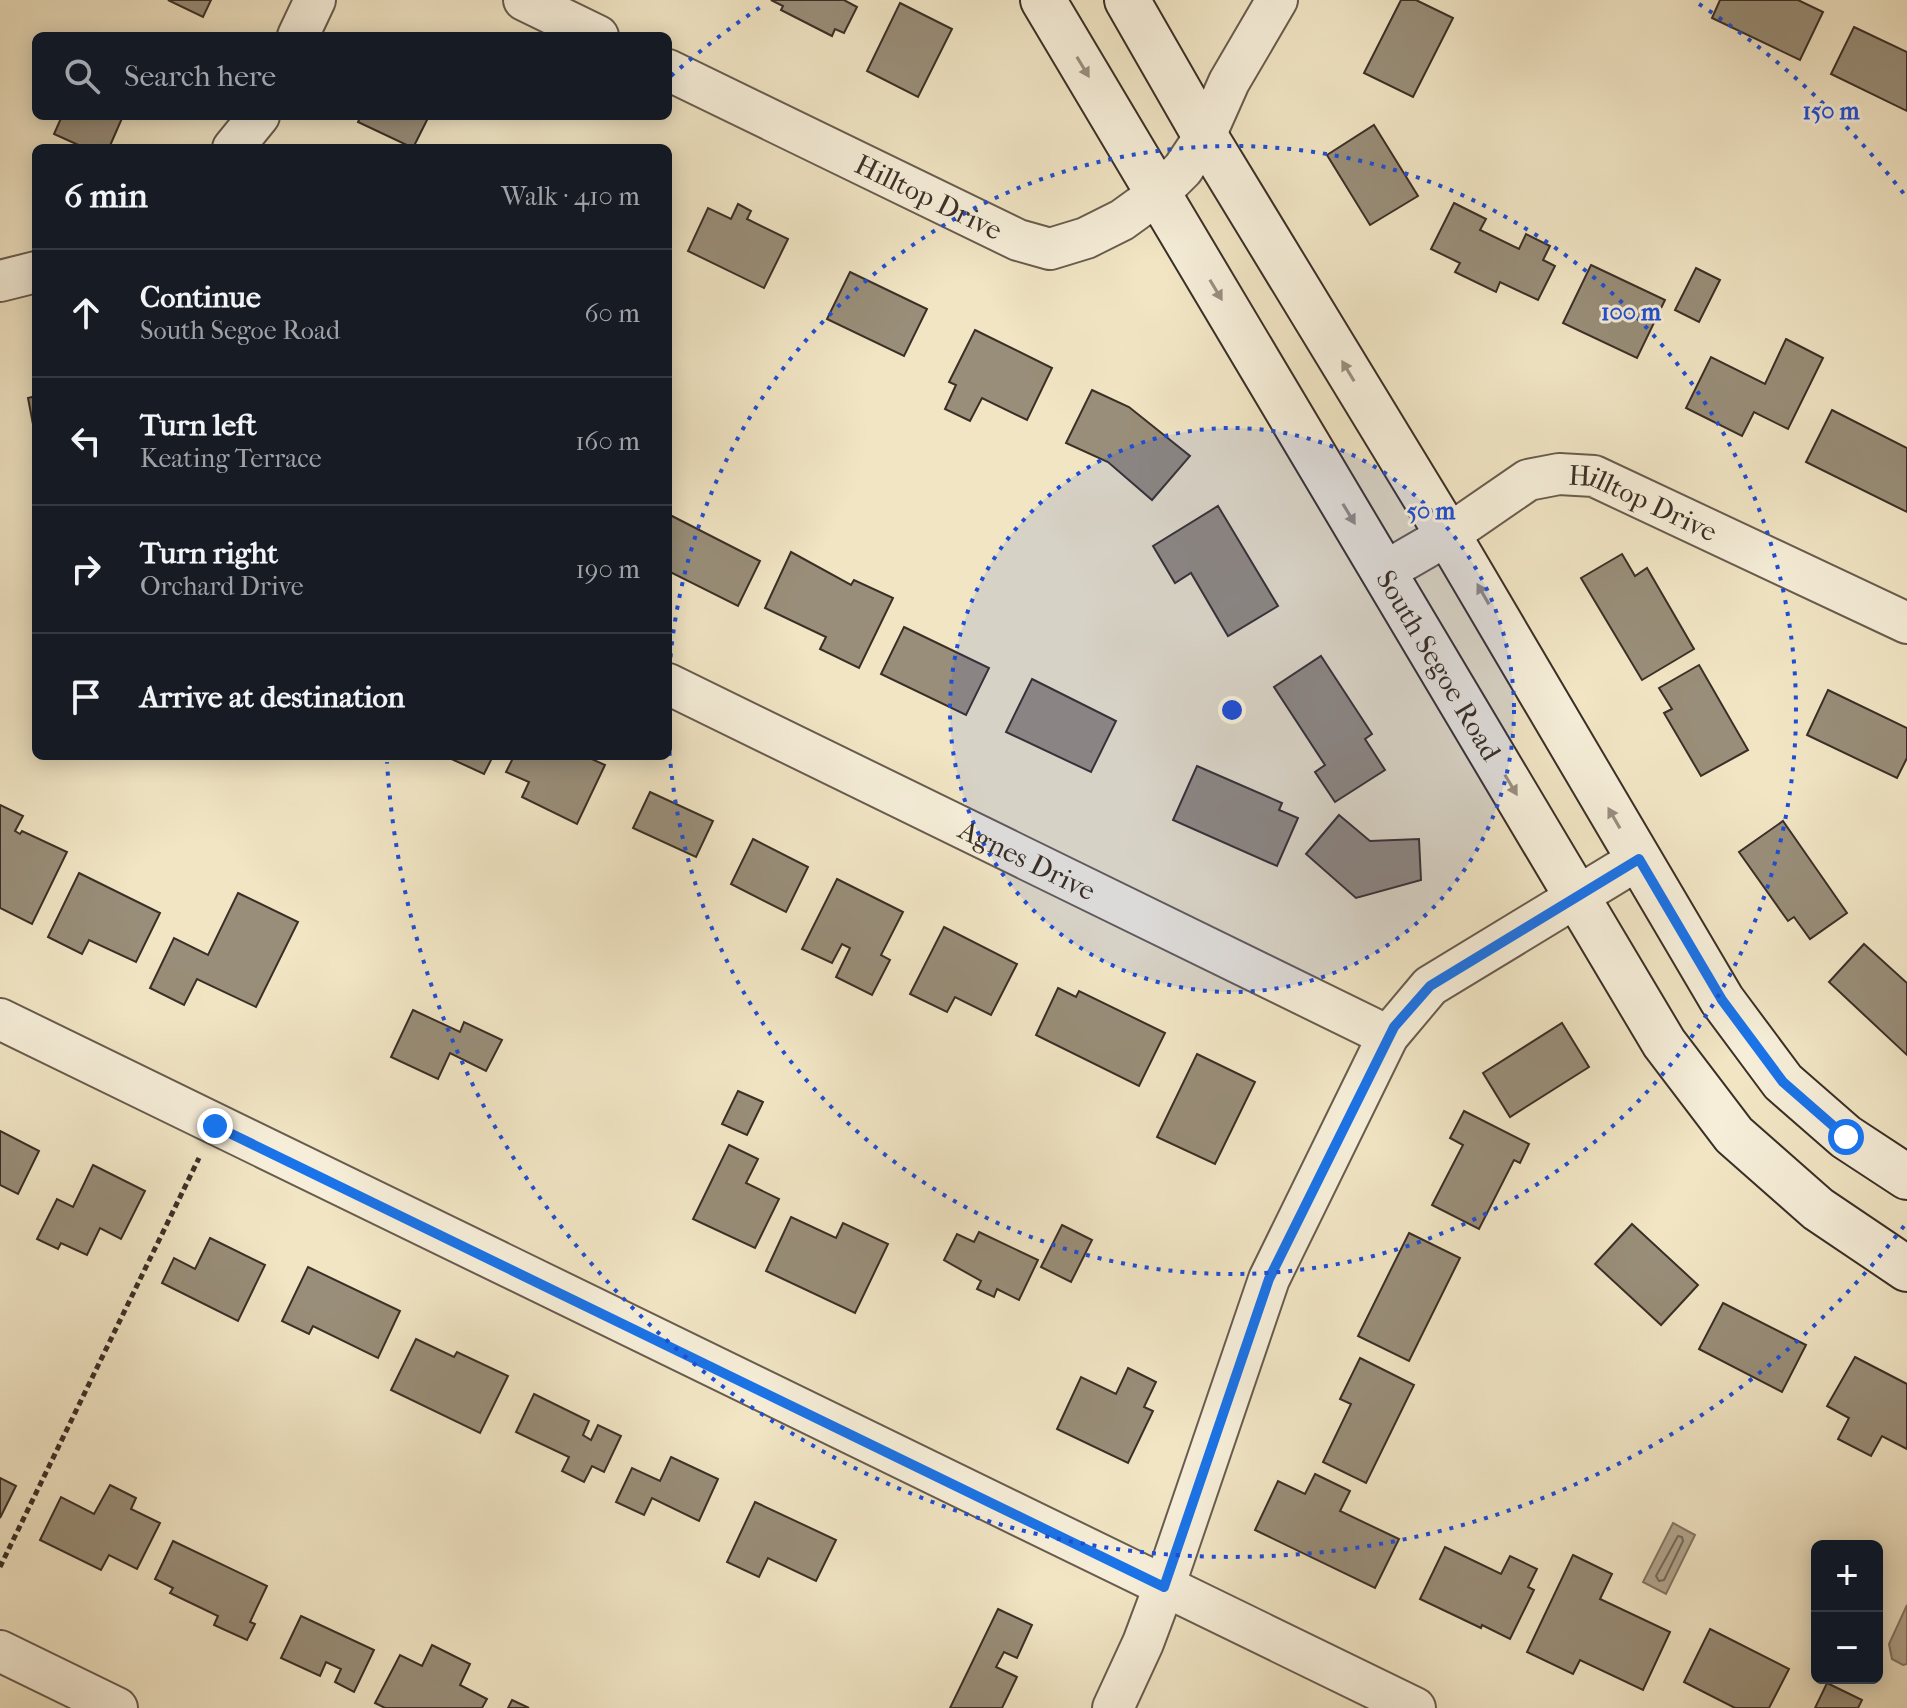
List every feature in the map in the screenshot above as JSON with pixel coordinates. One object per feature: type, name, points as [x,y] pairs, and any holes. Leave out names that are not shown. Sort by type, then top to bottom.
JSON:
[{"type":"street","points":[[300,32],[315,0]]},
{"type":"street","points":[[524,0],[590,32]]},
{"type":"street","name":"South Segoe Road","points":[[1043,0],[1182,166],[1448,535],[1722,1000],[1783,1082],[1846,1137],[1907,1177]]},
{"type":"street","name":"South Segoe Road","points":[[1127,0],[1182,166],[1384,572],[1664,1043],[1734,1135],[1818,1209],[1907,1269]]},
{"type":"street","points":[[1182,166],[1277,0]]},
{"type":"street","name":"Hilltop Drive","points":[[672,72],[1018,240],[1050,249],[1086,238],[1122,220],[1182,166]]},
{"type":"street","points":[[236,144],[256,120]]},
{"type":"street","points":[[0,281],[32,273]]},
{"type":"street","name":"Hilltop Drive","points":[[1384,572],[1448,535],[1528,480],[1559,474],[1594,476],[1907,623]]},
{"type":"street","name":"Agnes Drive","points":[[672,686],[1388,1036]]},
{"type":"street","points":[[1113,1708],[1164,1587],[1269,1279],[1388,1036],[1430,986],[1639,859]]},
{"type":"street","points":[[0,1019],[1415,1708]]},
{"type":"street","points":[[0,1651],[117,1708]]},
{"type":"path","points":[[0,1567],[199,1158]]},
{"type":"water","points":[[1673,1523],[1695,1535],[1666,1594],[1643,1582]]},
{"type":"water","points":[[1907,1605],[1907,1664],[1903,1665],[1892,1659],[1889,1644]]},
{"type":"building","points":[[168,0],[211,0],[203,17]]},
{"type":"building","points":[[771,0],[844,0],[857,7],[844,33],[835,29],[832,36],[781,10],[783,6]]},
{"type":"building","points":[[1401,0],[1416,0],[1453,18],[1413,97],[1364,73]]},
{"type":"building","points":[[1720,0],[1798,0],[1823,12],[1800,60],[1712,18]]},
{"type":"building","points":[[900,3],[952,29],[918,97],[867,71]]},
{"type":"building","points":[[1854,27],[1907,52],[1907,111],[1831,74]]},
{"type":"building","points":[[60,120],[121,120],[111,144],[76,144],[54,134]]},
{"type":"building","points":[[427,120],[415,144],[405,144],[358,122]]},
{"type":"building","points":[[1374,125],[1418,196],[1370,225],[1327,155]]},
{"type":"building","points":[[1454,203],[1486,219],[1480,230],[1519,249],[1526,234],[1550,246],[1543,260],[1555,266],[1538,300],[1500,282],[1496,292],[1455,272],[1460,263],[1431,249]]},
{"type":"building","points":[[738,204],[751,211],[747,219],[788,239],[764,288],[688,251],[708,208],[731,219]]},
{"type":"building","points":[[1591,265],[1665,300],[1637,358],[1563,323]]},
{"type":"building","points":[[1696,268],[1720,280],[1699,322],[1675,310]]},
{"type":"building","points":[[850,272],[927,309],[904,356],[827,319]]},
{"type":"building","points":[[975,330],[1052,368],[1027,420],[982,398],[970,421],[945,409],[956,385],[949,382]]},
{"type":"building","points":[[1786,339],[1823,358],[1788,429],[1754,412],[1742,436],[1686,408],[1711,357],[1765,384]]},
{"type":"building","points":[[1092,390],[1129,407],[1190,456],[1152,500],[1108,462],[1066,443]]},
{"type":"building","points":[[32,397],[32,419],[28,398]]},
{"type":"building","points":[[1832,410],[1907,448],[1907,512],[1806,462]]},
{"type":"building","points":[[1218,506],[1278,606],[1228,636],[1191,573],[1175,583],[1153,546]]},
{"type":"building","points":[[672,516],[760,561],[738,606],[672,573]]},
{"type":"building","points":[[791,552],[851,585],[854,580],[893,598],[859,668],[820,649],[826,637],[765,608]]},
{"type":"building","points":[[1622,554],[1635,576],[1647,568],[1694,649],[1642,680],[1581,578]]},
{"type":"building","points":[[904,627],[989,668],[966,715],[881,674]]},
{"type":"building","points":[[1321,656],[1372,734],[1365,739],[1385,770],[1335,802],[1315,772],[1325,765],[1274,687]]},
{"type":"building","points":[[1699,665],[1748,750],[1701,776],[1664,713],[1672,709],[1659,688]]},
{"type":"building","points":[[1032,679],[1116,721],[1091,772],[1006,732]]},
{"type":"building","points":[[1828,690],[1907,728],[1907,758],[1897,778],[1807,735]]},
{"type":"building","points":[[454,760],[491,760],[484,774]]},
{"type":"building","points":[[512,760],[594,760],[605,765],[577,824],[522,797],[529,782],[506,772]]},
{"type":"building","points":[[1197,766],[1282,803],[1279,810],[1298,818],[1277,866],[1173,820]]},
{"type":"building","points":[[650,792],[713,821],[696,857],[633,828]]},
{"type":"building","points":[[0,805],[23,816],[15,831],[20,834],[22,831],[67,852],[32,924],[0,908]]},
{"type":"building","points":[[1339,815],[1370,841],[1419,839],[1421,880],[1356,898],[1306,854]]},
{"type":"building","points":[[1783,821],[1847,913],[1810,939],[1794,917],[1788,921],[1739,852]]},
{"type":"building","points":[[753,839],[808,867],[786,912],[731,884]]},
{"type":"building","points":[[79,873],[160,913],[136,962],[89,940],[82,954],[48,937]]},
{"type":"building","points":[[837,879],[903,912],[881,955],[890,960],[872,995],[836,977],[850,948],[842,944],[832,963],[802,949]]},
{"type":"building","points":[[238,893],[298,922],[256,1007],[197,979],[184,1005],[150,988],[174,938],[208,955]]},
{"type":"building","points":[[944,927],[1017,964],[991,1015],[955,997],[947,1012],[910,994]]},
{"type":"building","points":[[1864,944],[1907,983],[1907,1055],[1829,982]]},
{"type":"building","points":[[1058,988],[1076,997],[1079,991],[1165,1033],[1139,1086],[1036,1035]]},
{"type":"building","points":[[413,1010],[460,1032],[464,1022],[502,1040],[486,1071],[450,1053],[438,1079],[391,1057]]},
{"type":"building","points":[[1562,1023],[1589,1067],[1510,1117],[1483,1073]]},
{"type":"building","points":[[1197,1054],[1255,1082],[1215,1164],[1157,1137]]},
{"type":"building","points":[[738,1091],[763,1102],[747,1135],[722,1124]]},
{"type":"building","points":[[1464,1111],[1529,1144],[1520,1163],[1514,1160],[1479,1229],[1432,1205],[1463,1145],[1450,1138]]},
{"type":"building","points":[[0,1131],[39,1151],[18,1194],[0,1185]]},
{"type":"building","points":[[729,1145],[758,1159],[746,1183],[779,1199],[755,1248],[693,1219]]},
{"type":"building","points":[[93,1165],[145,1191],[121,1239],[100,1228],[87,1255],[61,1243],[58,1249],[37,1239],[57,1199],[73,1207]]},
{"type":"building","points":[[791,1217],[836,1238],[843,1223],[888,1244],[855,1313],[766,1271]]},
{"type":"building","points":[[1632,1224],[1698,1285],[1661,1325],[1595,1264]]},
{"type":"building","points":[[1062,1225],[1092,1240],[1071,1282],[1041,1267]]},
{"type":"building","points":[[979,1232],[1038,1260],[1019,1300],[997,1289],[994,1297],[977,1289],[981,1281],[944,1260],[957,1234],[974,1242]]},
{"type":"building","points":[[1409,1233],[1460,1258],[1409,1361],[1358,1336]]},
{"type":"building","points":[[210,1238],[265,1265],[238,1321],[162,1283],[174,1258],[195,1269]]},
{"type":"building","points":[[308,1267],[400,1311],[378,1358],[313,1326],[309,1334],[282,1321]]},
{"type":"building","points":[[1723,1303],[1806,1345],[1782,1392],[1699,1349]]},
{"type":"building","points":[[416,1339],[454,1357],[457,1352],[508,1376],[480,1433],[391,1390]]},
{"type":"building","points":[[1855,1357],[1907,1384],[1907,1449],[1882,1436],[1871,1456],[1838,1439],[1849,1418],[1827,1406]]},
{"type":"building","points":[[1360,1358],[1414,1385],[1366,1483],[1323,1462],[1351,1404],[1340,1399]]},
{"type":"building","points":[[1128,1368],[1156,1382],[1144,1407],[1153,1411],[1128,1463],[1057,1429],[1081,1377],[1116,1394]]},
{"type":"building","points":[[534,1394],[589,1421],[583,1435],[591,1440],[598,1425],[621,1436],[604,1472],[592,1466],[584,1482],[562,1471],[569,1457],[516,1432]]},
{"type":"building","points":[[671,1457],[718,1479],[699,1521],[652,1498],[644,1515],[616,1502],[632,1468],[660,1481]]},
{"type":"building","points":[[1315,1474],[1350,1491],[1340,1511],[1399,1539],[1375,1588],[1255,1530],[1278,1481],[1305,1494]]},
{"type":"building","points":[[0,1478],[16,1486],[0,1518]]},
{"type":"building","points":[[110,1485],[136,1498],[131,1509],[160,1523],[137,1569],[109,1555],[101,1570],[40,1540],[61,1497],[94,1514]]},
{"type":"building","points":[[755,1502],[836,1540],[816,1581],[768,1558],[759,1577],[727,1562]]},
{"type":"building","points":[[173,1541],[267,1586],[250,1622],[255,1624],[247,1640],[214,1625],[218,1616],[170,1593],[173,1588],[155,1579]]},
{"type":"building","points":[[1445,1547],[1501,1574],[1510,1556],[1537,1569],[1528,1587],[1534,1590],[1510,1639],[1420,1599]]},
{"type":"building","points":[[1573,1555],[1612,1574],[1600,1599],[1670,1632],[1643,1690],[1580,1660],[1573,1674],[1527,1652]]},
{"type":"building","points":[[998,1609],[1032,1625],[1017,1658],[1004,1652],[996,1667],[1017,1677],[1002,1708],[950,1708]]},
{"type":"building","points":[[301,1616],[374,1650],[354,1692],[335,1682],[341,1669],[326,1662],[320,1676],[281,1658]]},
{"type":"building","points":[[1710,1629],[1789,1669],[1769,1708],[1735,1708],[1684,1682]]},
{"type":"building","points":[[432,1645],[470,1664],[460,1685],[487,1699],[482,1708],[385,1708],[375,1703],[400,1655],[422,1666]]},
{"type":"building","points":[[1827,1684],[1862,1700],[1858,1708],[1815,1708]]},
{"type":"building","points":[[512,1700],[529,1708],[508,1708]]},
{"type":"route","points":[[215,1126],[1164,1587],[1269,1279],[1388,1036],[1430,986],[1639,859],[1722,1000],[1783,1082],[1846,1137]]}]
